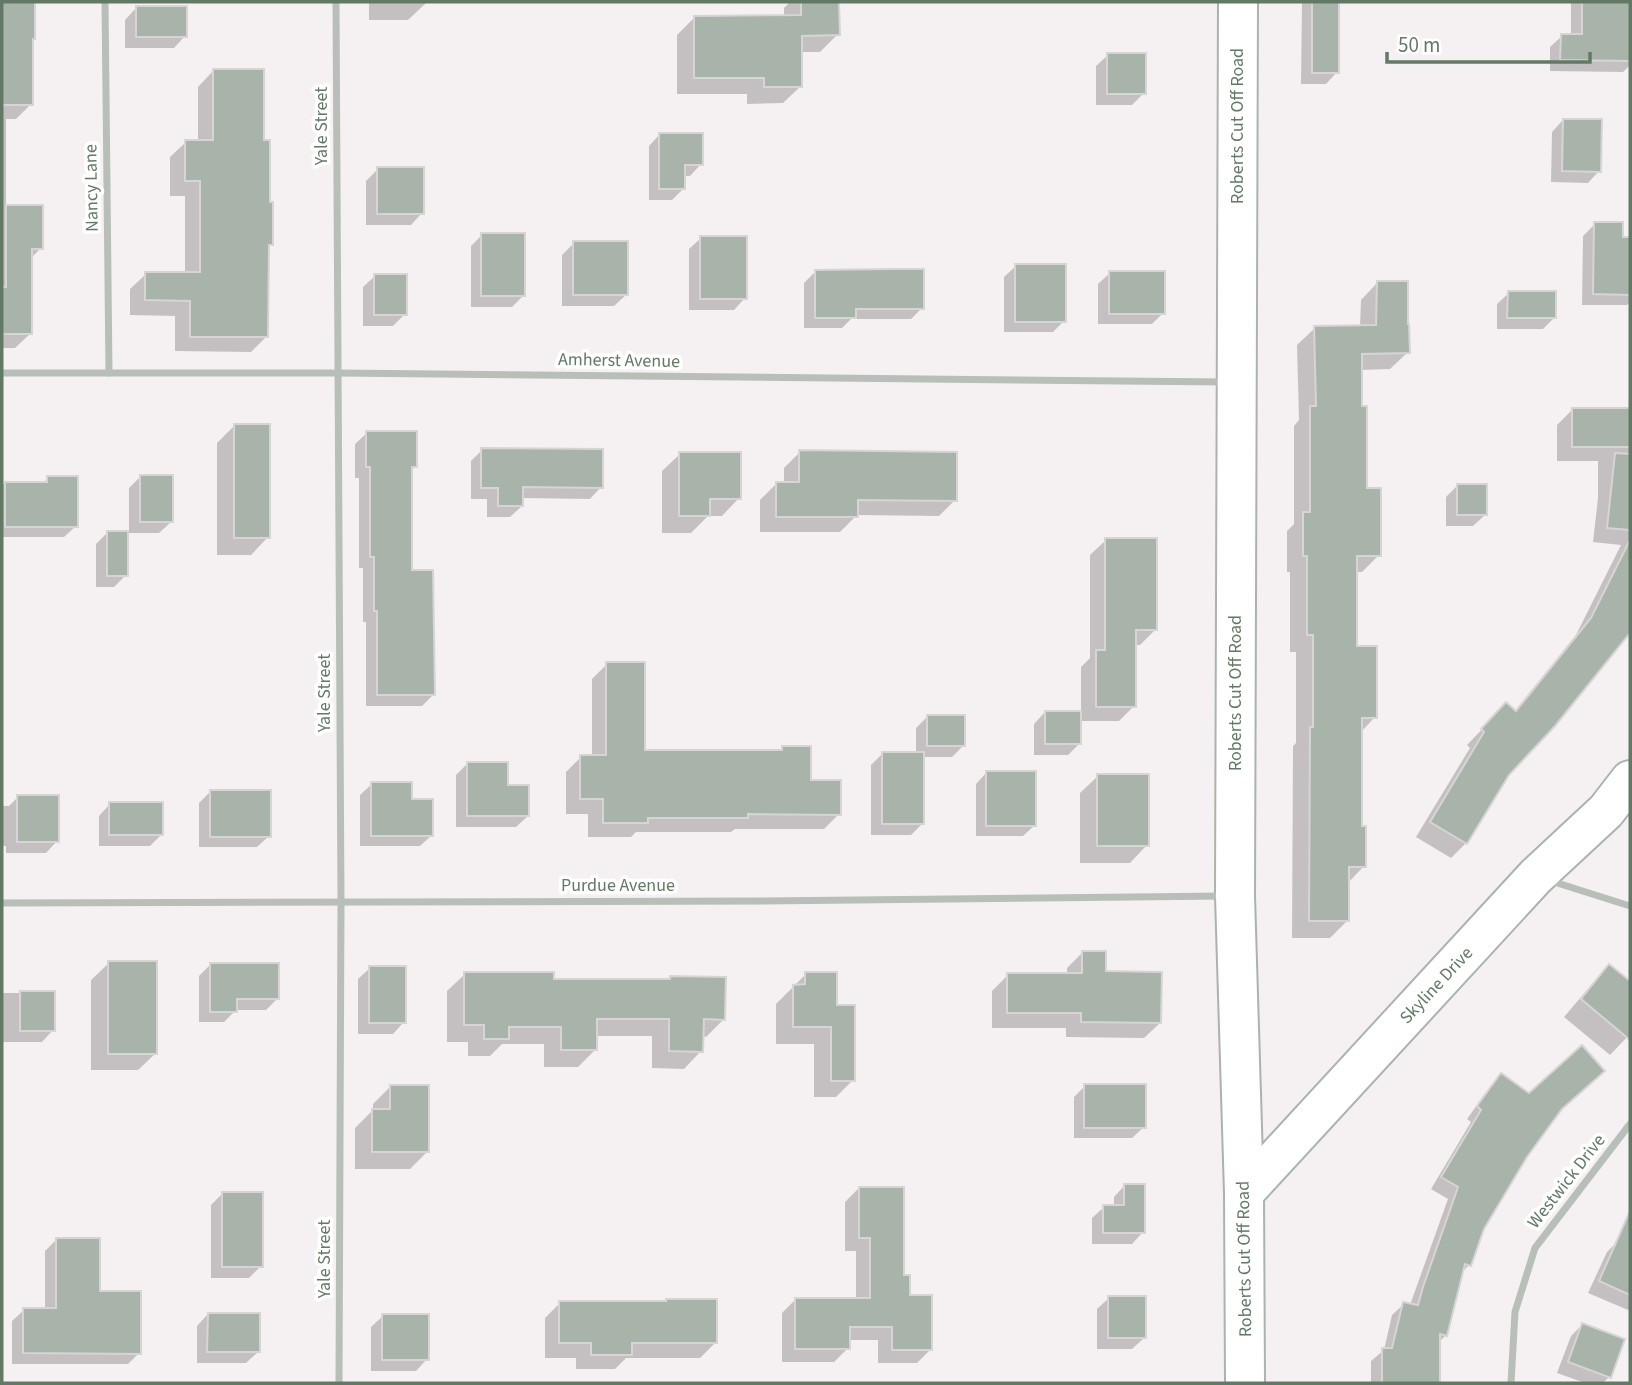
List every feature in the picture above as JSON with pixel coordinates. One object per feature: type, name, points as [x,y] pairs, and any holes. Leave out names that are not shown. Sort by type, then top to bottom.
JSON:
[{"type":"street","name":"Nancy Lane","points":[[105,2],[109,373]]},
{"type":"street","name":"Yale Street","points":[[336,2],[341,901],[339,1383]]},
{"type":"street","name":"Roberts Cut Off Road","points":[[1238,2],[1235,896],[1244,1193],[1245,1383]]},
{"type":"street","name":"Amherst Avenue","points":[[2,373],[338,373],[1236,382]]},
{"type":"street","name":"Skyline Drive","points":[[1244,1193],[1536,876],[1606,811],[1630,780]]},
{"type":"street","points":[[1536,876],[1630,906]]},
{"type":"street","name":"Purdue Avenue","points":[[2,903],[1235,896]]},
{"type":"street","name":"Westwick Drive","points":[[1511,1383],[1515,1312],[1535,1248],[1630,1125]]},
{"type":"building","points":[[2,2],[35,2],[33,105],[2,105]]},
{"type":"building","points":[[801,2],[839,2],[840,35],[802,36],[802,87],[764,87],[764,78],[694,78],[694,16],[801,15]]},
{"type":"building","points":[[1312,2],[1339,2],[1339,73],[1312,73]]},
{"type":"building","points":[[1582,2],[1630,2],[1630,61],[1560,60],[1561,34],[1582,34]]},
{"type":"building","points":[[136,6],[187,6],[187,37],[136,37]]},
{"type":"building","points":[[1107,53],[1146,53],[1146,94],[1107,94]]},
{"type":"building","points":[[213,69],[264,69],[264,140],[270,140],[270,202],[273,202],[273,245],[269,245],[268,337],[190,337],[190,301],[145,300],[145,272],[200,272],[200,181],[185,181],[185,140],[213,140]]},
{"type":"building","points":[[1563,119],[1602,119],[1601,172],[1562,171]]},
{"type":"building","points":[[659,133],[703,133],[703,165],[685,165],[685,189],[659,189]]},
{"type":"building","points":[[377,167],[424,167],[424,214],[377,214]]},
{"type":"building","points":[[6,205],[43,205],[43,249],[32,249],[32,334],[2,334],[2,287],[6,287]]},
{"type":"building","points":[[1594,222],[1623,222],[1623,237],[1630,237],[1630,295],[1593,294]]},
{"type":"building","points":[[481,233],[525,233],[525,296],[481,296]]},
{"type":"building","points":[[700,236],[747,236],[747,299],[700,299]]},
{"type":"building","points":[[573,241],[628,241],[628,295],[573,295]]},
{"type":"building","points":[[1015,264],[1066,264],[1066,322],[1015,322]]},
{"type":"building","points":[[924,269],[924,309],[856,309],[856,318],[815,318],[815,270]]},
{"type":"building","points":[[1109,271],[1165,271],[1165,314],[1109,314]]},
{"type":"building","points":[[374,274],[407,274],[407,315],[374,315]]},
{"type":"building","points":[[1377,281],[1408,281],[1410,353],[1362,354],[1362,406],[1367,406],[1367,488],[1381,488],[1381,556],[1357,556],[1357,646],[1377,646],[1377,718],[1362,718],[1362,826],[1366,826],[1366,867],[1349,867],[1349,921],[1309,921],[1313,635],[1307,635],[1307,556],[1303,556],[1303,512],[1310,512],[1310,406],[1316,406],[1314,326],[1376,325]]},
{"type":"building","points":[[1508,291],[1556,291],[1556,318],[1507,318]]},
{"type":"building","points":[[1572,408],[1630,408],[1630,447],[1572,447]]},
{"type":"building","points":[[234,424],[270,424],[270,538],[234,538]]},
{"type":"building","points":[[366,431],[417,431],[417,467],[412,467],[412,570],[433,570],[435,695],[377,695],[377,611],[374,611],[374,557],[370,557],[370,467],[366,467]]},
{"type":"building","points":[[481,448],[603,449],[603,488],[523,487],[523,506],[498,506],[498,488],[481,488]]},
{"type":"building","points":[[799,450],[957,452],[957,501],[858,500],[858,517],[776,517],[776,482],[799,482]]},
{"type":"building","points":[[679,452],[741,452],[741,499],[710,499],[710,516],[679,516]]},
{"type":"building","points":[[1615,453],[1630,454],[1630,530],[1607,528]]},
{"type":"building","points":[[140,475],[173,475],[173,522],[140,522]]},
{"type":"building","points":[[47,476],[78,476],[78,527],[5,527],[5,482],[47,482]]},
{"type":"building","points":[[1457,484],[1487,484],[1487,515],[1457,515]]},
{"type":"building","points":[[107,531],[128,531],[128,576],[107,576]]},
{"type":"building","points":[[1105,538],[1157,538],[1157,630],[1136,630],[1136,707],[1096,707],[1096,650],[1105,650]]},
{"type":"building","points":[[1630,540],[1630,633],[1555,726],[1509,775],[1467,844],[1430,822],[1484,732],[1481,729],[1506,702],[1516,711],[1591,618]]},
{"type":"building","points":[[606,662],[645,662],[645,750],[782,750],[782,746],[811,746],[811,780],[841,780],[841,815],[748,814],[748,818],[648,818],[648,823],[603,823],[603,799],[580,799],[580,755],[606,755]]},
{"type":"building","points":[[1045,711],[1081,711],[1081,744],[1045,744]]},
{"type":"building","points":[[927,715],[965,715],[965,746],[927,746]]},
{"type":"building","points":[[882,752],[924,752],[924,824],[882,824]]},
{"type":"building","points":[[467,762],[508,762],[508,785],[529,785],[529,816],[467,816]]},
{"type":"building","points":[[986,771],[1036,771],[1036,826],[986,826]]},
{"type":"building","points":[[1097,774],[1149,774],[1149,846],[1097,846]]},
{"type":"building","points":[[371,782],[412,782],[412,799],[433,799],[433,836],[371,836]]},
{"type":"building","points":[[210,790],[271,790],[271,837],[210,837]]},
{"type":"building","points":[[17,795],[59,795],[59,842],[17,842]]},
{"type":"building","points":[[109,802],[163,802],[163,835],[109,835]]},
{"type":"building","points":[[1082,951],[1106,951],[1106,971],[1162,972],[1161,1023],[1081,1022],[1081,1013],[1007,1013],[1007,973],[1082,973]]},
{"type":"building","points":[[108,961],[157,961],[157,1054],[108,1054]]},
{"type":"building","points":[[210,963],[279,963],[279,999],[237,999],[237,1012],[210,1012]]},
{"type":"building","points":[[1609,964],[1630,981],[1630,1040],[1581,999]]},
{"type":"building","points":[[369,966],[406,966],[406,1023],[369,1023]]},
{"type":"building","points":[[464,972],[554,972],[554,979],[726,977],[725,1020],[704,1019],[703,1052],[669,1051],[669,1019],[597,1019],[597,1050],[561,1050],[561,1027],[509,1027],[509,1039],[484,1039],[484,1025],[464,1025]]},
{"type":"building","points":[[805,972],[837,972],[837,1005],[855,1005],[855,1081],[831,1081],[831,1027],[793,1027],[793,985],[805,984]]},
{"type":"building","points":[[20,991],[55,991],[55,1031],[20,1031]]},
{"type":"building","points":[[1582,1045],[1605,1071],[1562,1109],[1527,1157],[1484,1229],[1471,1266],[1465,1264],[1447,1336],[1440,1334],[1440,1383],[1382,1383],[1382,1348],[1392,1348],[1403,1302],[1418,1305],[1458,1187],[1441,1177],[1481,1110],[1477,1106],[1501,1073],[1529,1093]]},
{"type":"building","points":[[1084,1084],[1146,1084],[1146,1128],[1084,1128]]},
{"type":"building","points":[[390,1085],[429,1085],[429,1152],[372,1152],[372,1109],[390,1109]]},
{"type":"building","points":[[1124,1184],[1145,1184],[1145,1233],[1103,1233],[1103,1205],[1124,1205]]},
{"type":"building","points":[[859,1187],[904,1187],[904,1275],[910,1275],[910,1295],[932,1295],[932,1350],[892,1350],[892,1327],[850,1327],[850,1349],[795,1349],[795,1298],[870,1298],[870,1238],[859,1238]]},
{"type":"building","points":[[222,1192],[263,1192],[263,1267],[222,1267]]},
{"type":"building","points":[[1630,1211],[1630,1295],[1599,1281]]},
{"type":"building","points":[[56,1238],[100,1238],[100,1291],[141,1291],[141,1354],[23,1353],[23,1308],[56,1308]]},
{"type":"building","points":[[1108,1296],[1146,1296],[1146,1338],[1108,1338]]},
{"type":"building","points":[[717,1299],[717,1343],[632,1343],[632,1355],[591,1355],[591,1343],[559,1343],[559,1301]]},
{"type":"building","points":[[208,1313],[260,1313],[260,1352],[207,1352]]},
{"type":"building","points":[[382,1314],[429,1314],[429,1360],[382,1360]]},
{"type":"building","points":[[1582,1323],[1625,1339],[1611,1378],[1568,1362]]}]
